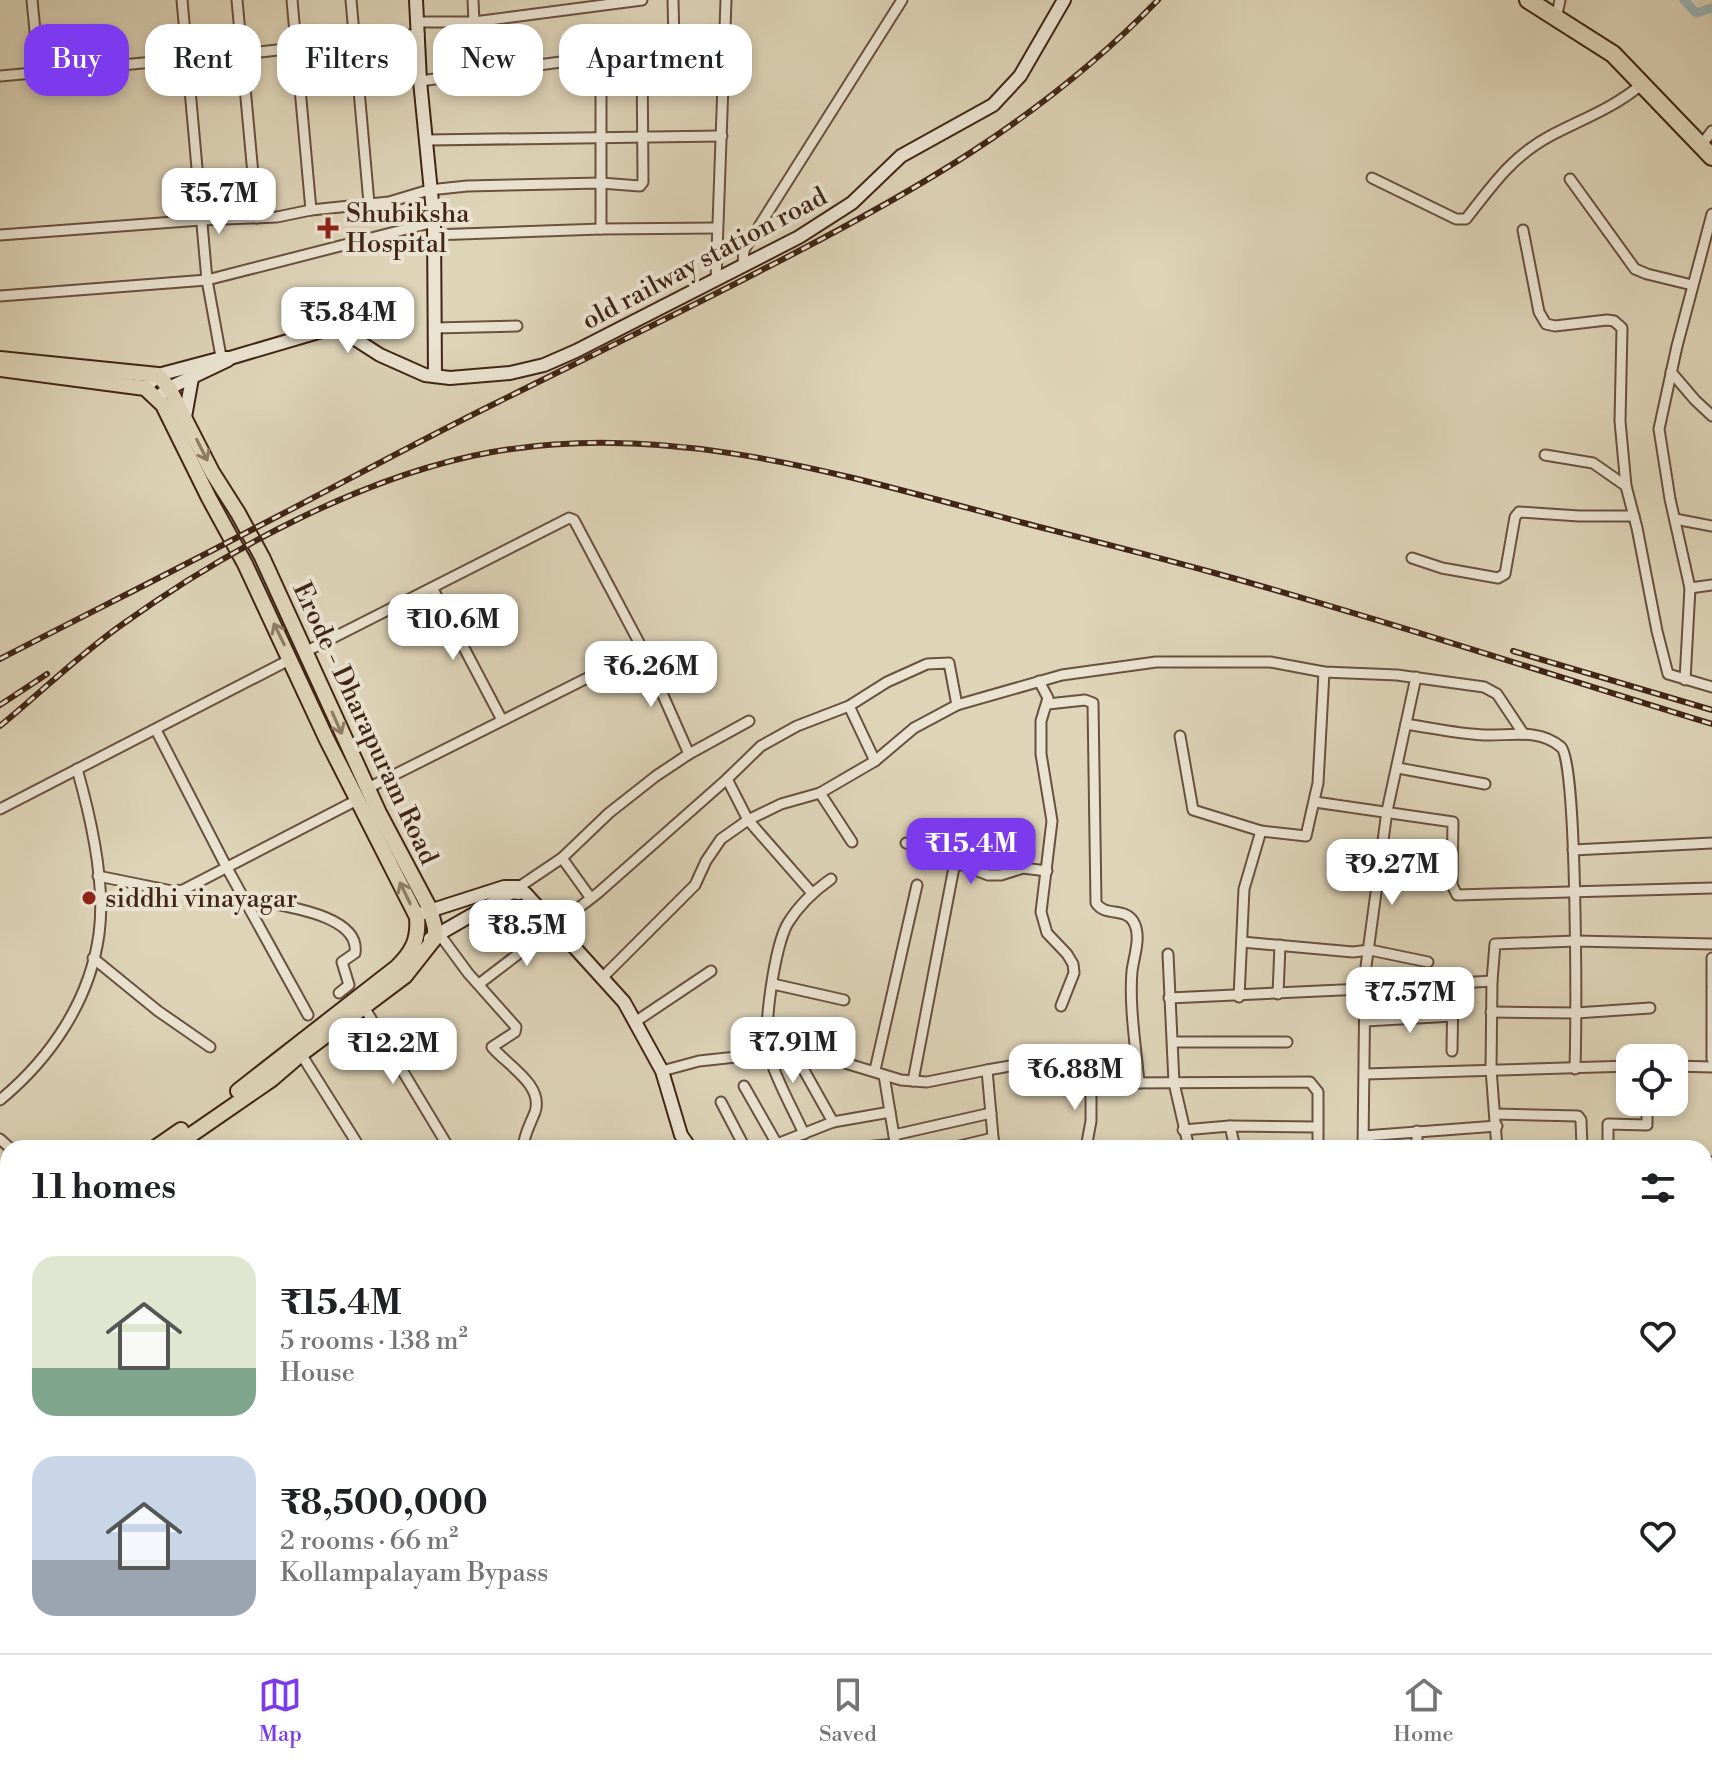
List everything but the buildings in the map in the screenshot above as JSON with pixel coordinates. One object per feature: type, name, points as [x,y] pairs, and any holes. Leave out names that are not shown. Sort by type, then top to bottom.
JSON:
[{"type":"highway","points":[[1528,0],[1613,54],[1709,144]]},
{"type":"main road","points":[[0,359],[158,375]]},
{"type":"main road","points":[[0,369],[145,388]]},
{"type":"main road","name":"Erode - Dharapuram Road","points":[[158,375],[163,405],[245,564],[357,800],[438,936]]},
{"type":"main road","name":"Erode - Dharapuram Road","points":[[145,388],[163,393],[185,417],[212,472],[262,557],[423,913]]},
{"type":"main road","points":[[167,1140],[245,1086],[397,967],[415,945],[423,913]]},
{"type":"main road","points":[[195,1140],[301,1054],[405,976],[438,936]]},
{"type":"street","points":[[32,0],[34,24]]},
{"type":"street","points":[[182,0],[184,24]]},
{"type":"street","points":[[237,0],[239,24]]},
{"type":"street","points":[[292,0],[294,24]]},
{"type":"street","points":[[351,0],[353,24]]},
{"type":"street","points":[[416,0],[434,228],[435,376]]},
{"type":"street","points":[[473,0],[474,22]]},
{"type":"street","points":[[418,28],[642,0]]},
{"type":"street","points":[[673,0],[674,24]]},
{"type":"street","points":[[716,280],[726,0]]},
{"type":"street","points":[[743,264],[744,250],[902,0]]},
{"type":"street","name":"old railway station road","points":[[225,360],[320,330],[341,330],[380,355],[425,375],[475,377],[544,365],[716,280],[826,221],[852,203],[901,156],[993,105],[1020,76],[1064,0]]},
{"type":"street","points":[[1556,19],[1560,0]]},
{"type":"street","points":[[420,81],[559,63]]},
{"type":"street","points":[[0,76],[24,74]]},
{"type":"street","points":[[1372,178],[1456,219],[1466,219],[1503,170],[1529,150],[1549,136],[1601,113],[1642,84]]},
{"type":"street","points":[[190,96],[207,280],[225,360]]},
{"type":"street","points":[[246,96],[257,218]]},
{"type":"street","points":[[301,96],[311,210]]},
{"type":"street","points":[[360,96],[369,203]]},
{"type":"street","points":[[601,96],[601,229]]},
{"type":"street","points":[[0,235],[257,218],[389,202],[429,190],[467,186],[642,185],[641,96]]},
{"type":"street","points":[[427,140],[722,136]]},
{"type":"street","points":[[1570,179],[1635,269],[1692,285]]},
{"type":"street","points":[[1685,680],[1690,588],[1659,429],[1692,285],[1712,214]]},
{"type":"street","points":[[0,296],[207,280],[434,228],[717,228]]},
{"type":"street","points":[[1523,230],[1539,312],[1546,324],[1555,326],[1607,320],[1614,321],[1622,328],[1620,421],[1626,486],[1666,669],[1673,676],[1712,687]]},
{"type":"street","points":[[434,328],[517,326]]},
{"type":"street","points":[[145,388],[158,375],[225,360]]},
{"type":"street","points":[[163,393],[225,360]]},
{"type":"street","points":[[1671,372],[1712,416]]},
{"type":"street","points":[[185,417],[192,378]]},
{"type":"street","points":[[1545,455],[1593,463],[1626,486]]},
{"type":"street","points":[[1412,558],[1442,568],[1498,578],[1506,570],[1514,523],[1519,512],[1634,516]]},
{"type":"street","points":[[305,652],[565,519],[573,519],[643,650],[689,754]]},
{"type":"street","points":[[1675,519],[1712,526]]},
{"type":"street","points":[[1690,588],[1712,585]]},
{"type":"street","points":[[433,589],[502,720]]},
{"type":"street","points":[[368,788],[643,650]]},
{"type":"street","points":[[0,809],[291,659]]},
{"type":"street","points":[[602,978],[695,885],[721,839],[748,820],[781,804],[820,793],[875,761],[914,728],[957,705],[1039,681],[1097,669],[1156,662],[1270,662],[1324,672],[1416,677],[1491,689],[1523,733]]},
{"type":"street","points":[[479,984],[590,897],[761,746],[797,726],[849,706],[887,682],[927,664],[949,663],[957,705]]},
{"type":"street","points":[[1180,736],[1193,810],[1261,831],[1306,836],[1315,802],[1324,672]]},
{"type":"street","points":[[1364,1140],[1363,989],[1387,811],[1416,677]]},
{"type":"street","points":[[1039,681],[1048,704],[1042,716],[1042,769],[1052,821],[1042,925],[1073,964],[1074,973],[1061,1006]]},
{"type":"street","points":[[1048,704],[1085,700],[1093,703],[1096,903],[1101,909],[1126,915],[1135,926],[1131,982],[1139,1083]]},
{"type":"street","points":[[849,706],[875,761]]},
{"type":"street","points":[[415,945],[438,936],[519,891],[562,858],[609,813],[689,754],[749,721]]},
{"type":"street","points":[[1406,724],[1484,735],[1523,733],[1558,745],[1566,753],[1572,798],[1575,1069]]},
{"type":"street","points":[[156,730],[308,1015]]},
{"type":"street","points":[[1398,768],[1485,784]]},
{"type":"street","points":[[0,1100],[54,1046],[72,1015],[99,933],[98,876],[90,820],[77,769]]},
{"type":"street","points":[[727,779],[748,820],[812,893]]},
{"type":"street","points":[[820,793],[852,842]]},
{"type":"street","points":[[98,876],[172,891],[183,890],[357,800]]},
{"type":"street","points":[[1315,802],[1454,822],[1452,885],[1457,895],[1712,888]]},
{"type":"street","points":[[1239,997],[1244,889],[1261,831]]},
{"type":"street","points":[[906,843],[988,875],[1001,875],[1023,868],[1047,871]]},
{"type":"street","points":[[1573,850],[1712,843]]},
{"type":"street","points":[[562,858],[590,897]]},
{"type":"street","points":[[913,1081],[955,862]]},
{"type":"street","points":[[804,1134],[768,1054],[770,1000],[784,932],[812,893],[831,879]]},
{"type":"street","points":[[895,1140],[880,1073],[917,885]]},
{"type":"street","points":[[423,913],[490,889],[519,891],[624,1002],[662,1071],[684,1140]]},
{"type":"street","points":[[244,898],[322,915],[339,923],[354,940],[356,950],[342,962],[349,985],[339,993]]},
{"type":"street","points":[[438,936],[517,1028],[492,1048],[536,1094],[536,1107],[524,1140]]},
{"type":"street","points":[[1497,1140],[1491,1069],[1495,944],[1575,941],[1712,944]]},
{"type":"street","points":[[1242,942],[1353,952],[1370,950],[1428,962]]},
{"type":"street","points":[[1278,994],[1280,945]]},
{"type":"street","points":[[1168,954],[1174,1083],[1186,1140]]},
{"type":"street","points":[[93,958],[158,1011],[210,1047]]},
{"type":"street","points":[[1712,958],[1712,1059]]},
{"type":"street","points":[[635,1022],[711,971]]},
{"type":"street","points":[[1452,1051],[1455,984],[1492,981]]},
{"type":"street","points":[[773,984],[844,1000]]},
{"type":"street","points":[[1169,998],[1363,989]]},
{"type":"street","points":[[364,1007],[444,1140]]},
{"type":"street","points":[[1491,1012],[1576,1013],[1650,1008]]},
{"type":"street","points":[[1365,1021],[1453,1016]]},
{"type":"street","points":[[1173,1042],[1287,1042]]},
{"type":"street","points":[[662,1071],[699,1061],[802,1050],[880,1073],[927,1082],[1027,1063],[1105,1081],[1310,1082],[1318,1092],[1318,1140]]},
{"type":"street","points":[[810,1052],[802,1059],[801,1065],[833,1122]]},
{"type":"street","points":[[301,1054],[355,1140]]},
{"type":"street","points":[[1688,1066],[1712,1067]]},
{"type":"street","points":[[1365,1074],[1616,1067]]},
{"type":"street","points":[[987,1070],[994,1140]]},
{"type":"street","points":[[1087,1140],[1091,1121],[1091,1077]]},
{"type":"street","points":[[744,1086],[775,1140]]},
{"type":"street","points":[[721,1102],[741,1140]]},
{"type":"street","points":[[788,1140],[833,1122],[890,1112]]},
{"type":"street","points":[[902,1140],[991,1113]]},
{"type":"street","points":[[1495,1114],[1578,1116],[1582,1140]]},
{"type":"street","points":[[1608,1140],[1608,1124],[1647,1125],[1647,1116]]},
{"type":"street","points":[[1183,1130],[1230,1126],[1317,1127]]},
{"type":"street","points":[[1230,1126],[1233,1140]]},
{"type":"street","points":[[1364,1136],[1497,1126]]},
{"type":"street","points":[[1417,1131],[1417,1140]]},
{"type":"waterway","points":[[1684,0],[1696,13],[1712,8]]},
{"type":"railway","points":[[0,659],[436,433],[869,214],[1020,119],[1067,83],[1158,0]]},
{"type":"railway","points":[[0,726],[89,650],[161,598],[250,544],[345,497],[394,478],[492,452],[560,444],[627,443],[694,448],[761,458],[893,488],[1274,590],[1712,724]]},
{"type":"railway","points":[[1513,651],[1712,710]]},
{"type":"railway","points":[[0,705],[47,674]]},
{"type":"place","name":"Shubiksha Hospital","points":[[328,228]]},
{"type":"place","name":"siddhi vinayagar","points":[[89,898]]}]
